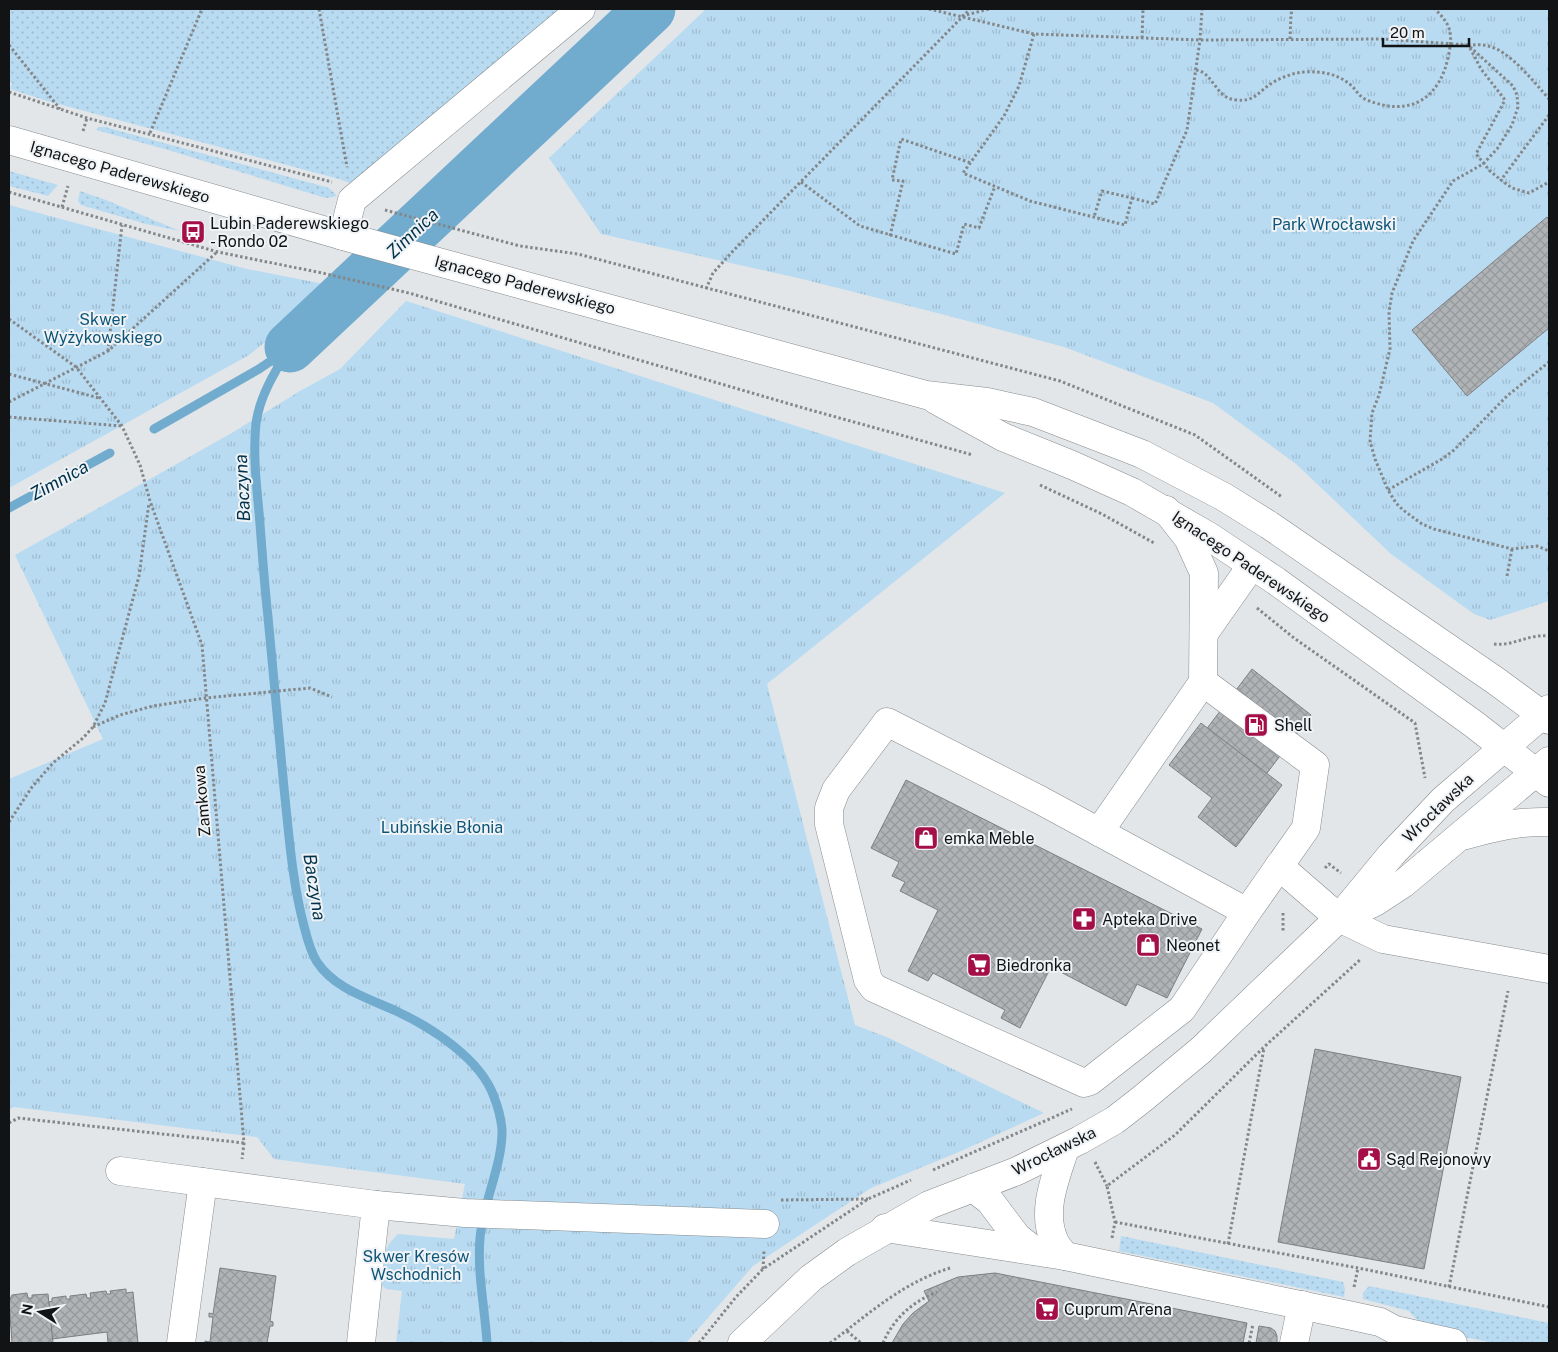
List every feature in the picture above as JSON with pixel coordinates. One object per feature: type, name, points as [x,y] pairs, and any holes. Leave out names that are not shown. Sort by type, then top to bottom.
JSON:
[{"type":"street","points":[[348,238],[352,200],[581,9]]},
{"type":"street","name":"Ignacego Paderewskiego","points":[[9,140],[348,238],[926,394],[987,402],[1033,412],[1142,454],[1224,497],[1278,531],[1547,714]]},
{"type":"street","name":"Ignacego Paderewskiego","points":[[926,394],[1004,437],[1132,492],[1166,510],[1252,565],[1475,725],[1503,748],[1545,772]]},
{"type":"street","points":[[1099,832],[1203,682],[1205,632],[1204,573],[1188,538],[1166,510]]},
{"type":"street","points":[[1205,632],[1252,565]]},
{"type":"street","points":[[1203,682],[1315,765],[1306,828],[1182,1009],[1090,1081],[1084,1083],[874,988],[868,980],[829,824],[829,808],[836,790],[887,722],[1099,832],[1247,912]]},
{"type":"street","name":"Wrocławska","points":[[742,1343],[811,1278],[885,1228],[929,1205],[1017,1171],[1065,1148],[1115,1120],[1201,1050],[1339,918],[1391,855],[1438,805],[1503,748],[1547,714]]},
{"type":"street","name":"Wrocławska","points":[[1339,918],[1374,902],[1404,883],[1457,838],[1545,772]]},
{"type":"street","points":[[1457,838],[1517,822],[1549,822]]},
{"type":"street","points":[[1279,866],[1339,918],[1382,939],[1549,969]]},
{"type":"street","points":[[1065,1148],[1051,1196],[1049,1217],[1054,1242],[1065,1256]]},
{"type":"street","points":[[120,1170],[376,1205],[465,1214],[764,1224]]},
{"type":"street","points":[[181,1343],[223,1185]]},
{"type":"street","points":[[973,1188],[990,1201],[1017,1237],[1035,1251]]},
{"type":"street","points":[[361,1343],[376,1205]]},
{"type":"street","points":[[885,1228],[1065,1256],[1302,1304],[1380,1322],[1397,1339],[1454,1343]]},
{"type":"street","points":[[1294,1343],[1302,1304]]},
{"type":"path","points":[[150,134],[202,9]]},
{"type":"path","points":[[319,9],[352,200]]},
{"type":"path","points":[[929,9],[1034,34],[1200,40],[1384,39],[1489,46],[1506,55],[1523,70],[1549,99]]},
{"type":"path","points":[[706,289],[713,273],[970,9]]},
{"type":"path","points":[[962,16],[990,9]]},
{"type":"path","points":[[1142,38],[1143,9]]},
{"type":"path","points":[[1094,217],[1102,191],[1155,204],[1187,130],[1200,40],[1202,9]]},
{"type":"path","points":[[1290,39],[1293,9]]},
{"type":"path","points":[[1196,70],[1202,71],[1220,93],[1227,98],[1236,100],[1249,100],[1257,96],[1272,83],[1287,76],[1303,72],[1321,72],[1334,74],[1346,81],[1364,99],[1385,106],[1404,107],[1423,100],[1438,84],[1446,70],[1451,44],[1451,29],[1445,18],[1436,9]]},
{"type":"path","points":[[1034,34],[1019,86],[1004,116],[963,173],[1030,201],[1125,225],[1132,198]]},
{"type":"path","points":[[9,45],[60,110]]},
{"type":"path","points":[[1468,45],[1513,86],[1517,95],[1518,108],[1512,125],[1496,149],[1483,164],[1453,181],[1412,241],[1392,293],[1389,312],[1390,349],[1379,395],[1372,413],[1370,441],[1375,459],[1388,490],[1403,510],[1422,524],[1434,529],[1512,549],[1537,546],[1549,551]]},
{"type":"path","points":[[1468,45],[1481,69],[1505,100],[1476,154],[1483,164],[1512,188],[1529,193],[1549,182]]},
{"type":"path","points":[[9,92],[60,110],[333,183],[352,200]]},
{"type":"path","points":[[1501,180],[1549,115]]},
{"type":"path","points":[[890,236],[903,181],[892,180],[901,139],[971,163]]},
{"type":"path","points":[[801,182],[860,226],[956,254],[964,224],[980,228],[995,186]]},
{"type":"path","points":[[9,192],[218,252],[322,272],[409,293],[808,409],[974,455]]},
{"type":"path","points":[[390,212],[471,233]]},
{"type":"path","points":[[108,351],[122,225]]},
{"type":"path","points":[[9,402],[108,351],[218,252]]},
{"type":"path","name":"Zamkowa","points":[[9,319],[76,367],[122,426],[140,465],[150,501],[202,645],[244,1143],[223,1185]]},
{"type":"path","points":[[1388,490],[1454,450],[1507,396],[1549,362]]},
{"type":"path","points":[[9,374],[100,398]]},
{"type":"path","points":[[9,417],[122,426]]},
{"type":"path","points":[[1038,484],[1102,514],[1156,544]]},
{"type":"path","points":[[9,822],[32,788],[53,763],[93,727],[105,703],[138,576],[150,501]]},
{"type":"path","points":[[1507,576],[1512,549]]},
{"type":"path","points":[[1234,590],[1294,638],[1415,722]]},
{"type":"path","points":[[1492,644],[1505,645],[1536,635],[1549,636]]},
{"type":"path","points":[[93,727],[120,715],[154,706],[206,698],[310,688],[332,698]]},
{"type":"path","points":[[1382,939],[1264,1047],[1175,1135],[1107,1186],[1115,1222],[1358,1268],[1549,1307]]},
{"type":"path","points":[[1449,1287],[1513,963]]},
{"type":"path","points":[[1228,1244],[1264,1047]]},
{"type":"path","points":[[9,1123],[18,1118],[244,1143]]},
{"type":"path","points":[[763,1269],[766,1200],[868,1199]]},
{"type":"path","points":[[830,1343],[915,1281],[931,1274],[958,1267]]},
{"type":"path","points":[[1348,1315],[1358,1268]]},
{"type":"path","points":[[884,1343],[891,1329],[903,1313],[919,1301],[937,1292]]},
{"type":"path","points":[[1249,1343],[1254,1319]]},
{"type":"path","points":[[847,1331],[861,1343]]},
{"type":"green space","points":[[9,9],[569,9],[353,184],[47,101],[10,89],[12,83],[9,81]]},
{"type":"green space","name":"Park Wrocławski","points":[[706,9],[1549,9],[1549,601],[1490,620],[1474,614],[1391,554],[1296,464],[1213,403],[1064,347],[798,278],[601,234],[549,158]]},
{"type":"green space","points":[[99,127],[105,127],[326,187],[337,196],[322,197],[96,130]]},
{"type":"green space","points":[[9,171],[58,185],[48,196],[9,186]]},
{"type":"green space","points":[[80,191],[180,231],[146,224],[81,205],[78,201]]},
{"type":"green space","name":"Skwer Wyżykowskiego","points":[[9,205],[247,269],[329,285],[293,320],[249,355],[9,488]]},
{"type":"green space","name":"Lubińskie Błonia","points":[[406,301],[1005,493],[767,684],[855,1025],[889,1038],[1044,1113],[959,1152],[871,1188],[753,1266],[686,1343],[396,1343],[402,1291],[386,1289],[380,1284],[382,1263],[386,1250],[398,1234],[454,1239],[465,1184],[274,1159],[257,1137],[14,1107],[9,1110],[9,779],[103,739],[15,555],[230,434],[340,369]]},
{"type":"green space","points":[[1121,1236],[1343,1282],[1345,1289],[1344,1297],[1119,1251]]},
{"type":"green space","points":[[1369,1286],[1549,1323],[1549,1343],[1493,1343],[1426,1329],[1409,1311],[1363,1299],[1363,1293]]},
{"type":"building","points":[[1547,217],[1549,220],[1549,328],[1467,396],[1412,330]]},
{"type":"building","name":"Shell","points":[[1252,669],[1311,715],[1261,781],[1202,735]]},
{"type":"building","points":[[1201,723],[1282,785],[1236,847],[1198,817],[1212,798],[1169,765]]},
{"type":"building","points":[[906,780],[1202,929],[1167,998],[1137,984],[1126,1006],[1051,967],[1020,1028],[1001,1018],[1005,1010],[933,973],[928,981],[908,971],[938,910],[900,891],[905,882],[892,876],[899,862],[871,848]]},
{"type":"building","name":"Sąd Rejonowy","points":[[1315,1049],[1461,1077],[1424,1269],[1278,1242]]},
{"type":"building","points":[[220,1268],[276,1276],[270,1321],[273,1322],[273,1326],[270,1326],[267,1343],[205,1343],[205,1341],[210,1342],[213,1317],[209,1317],[209,1313],[213,1314]]},
{"type":"building","name":"Cuprum Arena","points":[[995,1273],[1247,1323],[1243,1343],[892,1343],[903,1324],[913,1313],[929,1301],[924,1291],[958,1277]]},
{"type":"building","points":[[126,1289],[126,1293],[133,1292],[138,1343],[108,1343],[107,1332],[52,1339],[49,1302],[52,1301],[52,1298],[66,1296],[66,1299],[70,1299],[70,1296],[86,1294],[87,1298],[91,1298],[90,1293],[106,1291],[107,1294],[111,1294],[110,1291]]},
{"type":"building","points":[[27,1293],[28,1298],[32,1298],[32,1295],[48,1294],[53,1343],[12,1343],[9,1301],[12,1295]]},
{"type":"building","points":[[1259,1326],[1271,1328],[1275,1331],[1277,1343],[1256,1343]]},
{"type":"waterway","name":"Zimnica","points":[[290,347],[650,9]]},
{"type":"waterway","name":"Baczyna","points":[[290,347],[269,383],[261,403],[256,423],[255,456],[265,591],[291,858],[297,892],[311,949],[324,971],[353,992],[396,1011],[439,1035],[467,1057],[487,1083],[494,1097],[501,1121],[501,1142],[482,1224],[479,1251],[487,1343]]},
{"type":"waterway","name":"Zimnica","points":[[154,429],[259,369],[284,352]]},
{"type":"waterway","name":"Zimnica","points":[[9,508],[110,453]]},
{"type":"place","name":"Lubin Paderewskiego - Rondo 02","points":[[193,232]]},
{"type":"place","name":"Shell","points":[[1256,725]]},
{"type":"place","name":"emka Meble","points":[[926,838]]},
{"type":"place","name":"Apteka Drive","points":[[1084,919]]},
{"type":"place","name":"Neonet","points":[[1148,945]]},
{"type":"place","name":"Biedronka","points":[[979,965]]},
{"type":"place","name":"Sąd Rejonowy","points":[[1369,1159]]},
{"type":"place","name":"Cuprum Arena","points":[[1047,1309]]},
{"type":"park label","name":"Skwer Kresów Wschodnich","points":[[416,1265]]}]
